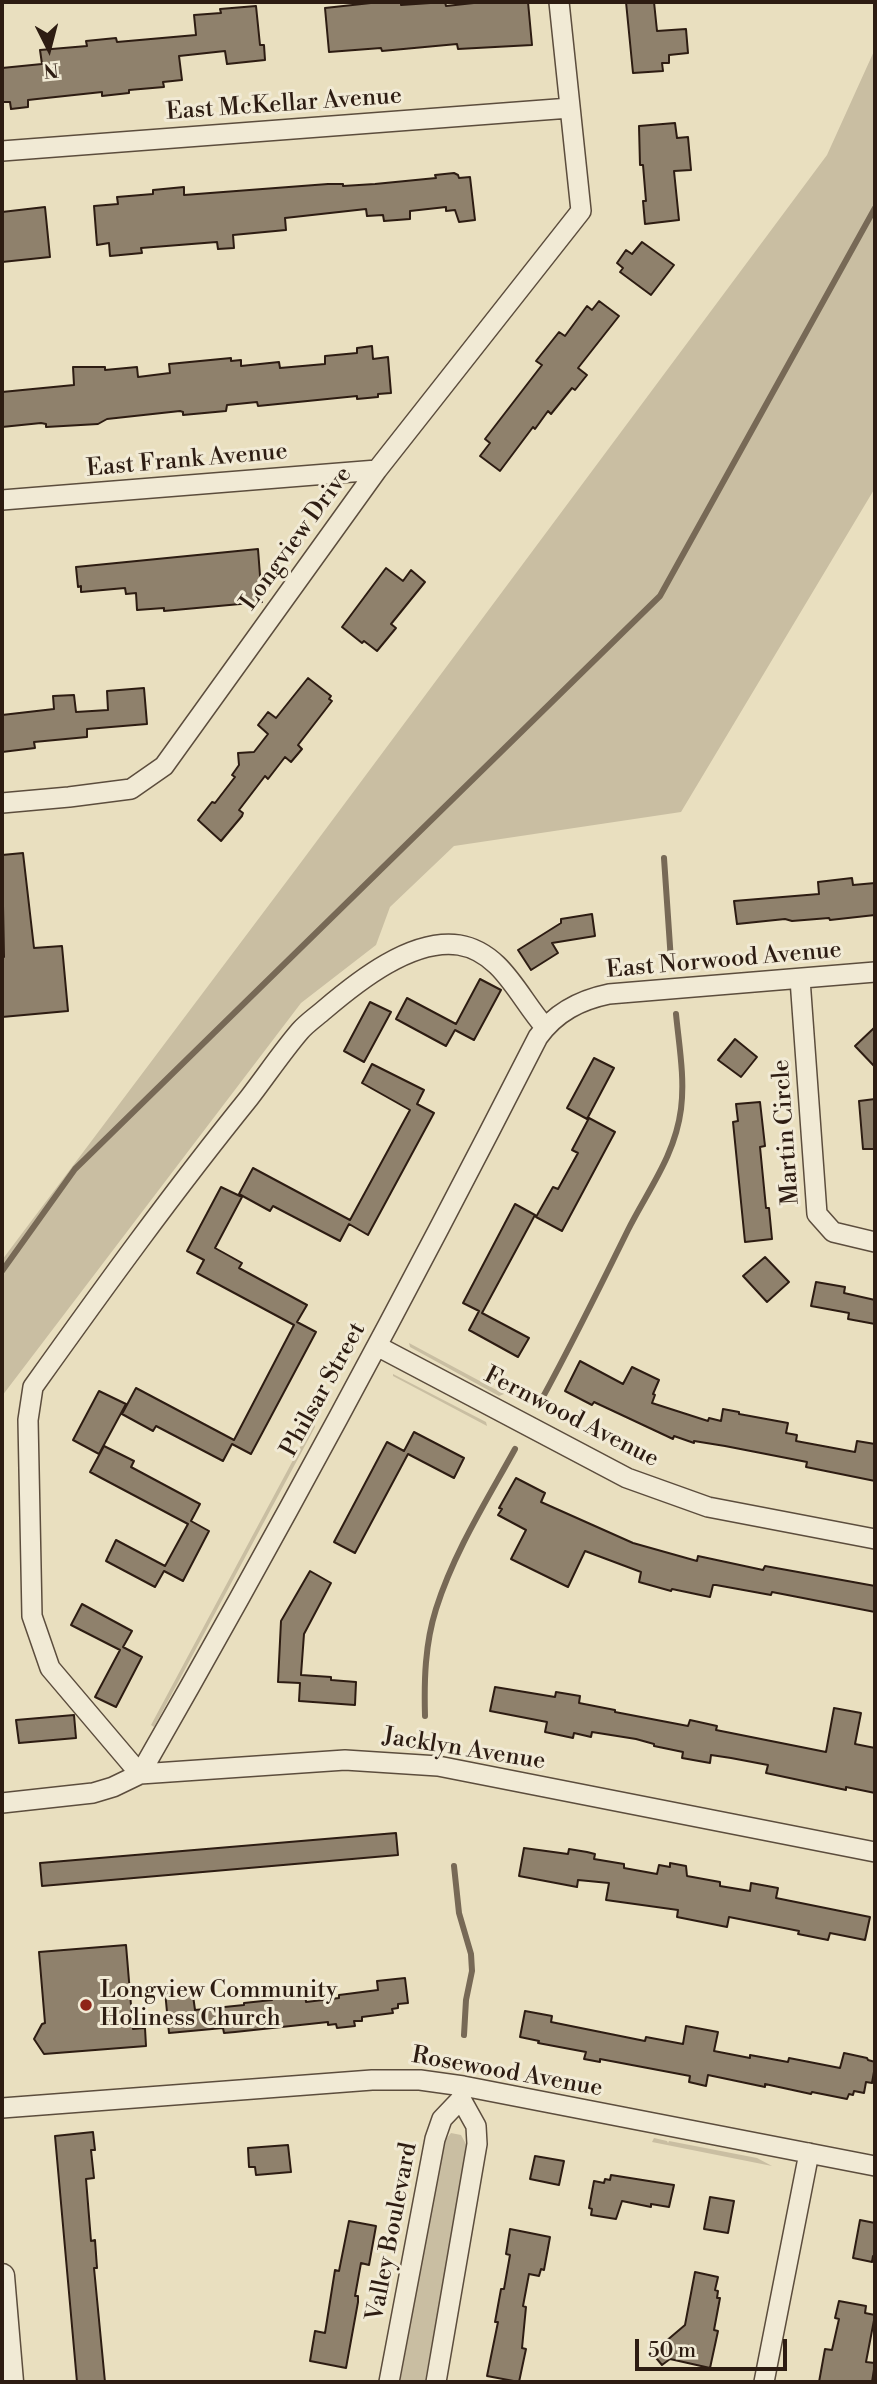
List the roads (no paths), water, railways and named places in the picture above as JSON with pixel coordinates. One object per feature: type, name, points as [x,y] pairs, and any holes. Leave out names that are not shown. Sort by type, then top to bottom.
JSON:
[{"type":"street","points":[[559,2],[570,108]]},
{"type":"street","name":"East McKellar Avenue","points":[[2,151],[570,108]]},
{"type":"street","name":"Longview Drive","points":[[2,803],[131,789],[164,766],[377,470],[581,211],[570,108]]},
{"type":"street","name":"East Frank Avenue","points":[[2,500],[377,470]]},
{"type":"street","points":[[140,1774],[50,1668],[32,1616],[28,1420],[33,1387],[186,1177],[301,1030],[360,979],[403,956],[424,949],[444,945],[470,948],[493,960],[505,973],[529,1010],[545,1027]]},
{"type":"street","name":"East Norwood Avenue","points":[[545,1027],[582,1001],[609,994],[875,972]]},
{"type":"street","name":"Martin Circle","points":[[800,979],[817,1214],[833,1232],[875,1242]]},
{"type":"street","name":"Philsar Street","points":[[140,1774],[377,1346],[545,1027]]},
{"type":"street","name":"Fernwood Avenue","points":[[377,1346],[627,1478],[708,1507],[875,1539]]},
{"type":"street","name":"Jacklyn Avenue","points":[[2,1803],[93,1793],[140,1774],[345,1760],[438,1766],[875,1852]]},
{"type":"street","name":"Rosewood Avenue","points":[[2,2108],[372,2080],[420,2080],[462,2092],[809,2152],[875,2166]]},
{"type":"street","points":[[436,2382],[477,2144],[476,2126],[462,2092]]},
{"type":"street","name":"Valley Boulevard","points":[[389,2382],[435,2139],[442,2119],[462,2092]]},
{"type":"street","points":[[764,2382],[809,2152]]},
{"type":"street","points":[[2,2276],[11,2382]]},
{"type":"waterway","points":[[2,1271],[75,1169],[660,596],[875,208]]},
{"type":"waterway","points":[[664,858],[671,961]]},
{"type":"waterway","points":[[538,1406],[673,1142],[682,1097],[676,1014]]},
{"type":"waterway","points":[[425,1716],[426,1662],[430,1635],[443,1588],[482,1507],[515,1449]]},
{"type":"waterway","points":[[454,1866],[459,1913],[471,1954],[472,1971],[466,2000],[464,2035]]},
{"type":"place","name":"Longview Community Holiness Church","points":[[86,2005]]}]
